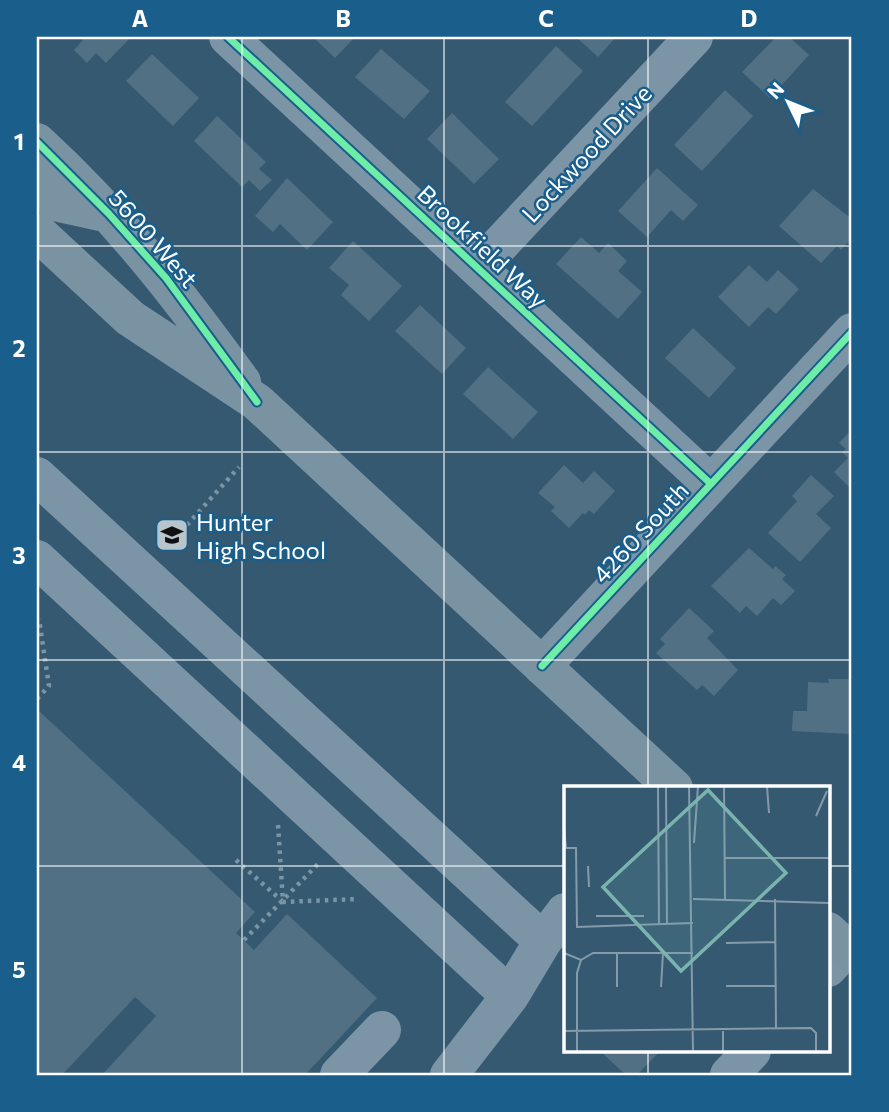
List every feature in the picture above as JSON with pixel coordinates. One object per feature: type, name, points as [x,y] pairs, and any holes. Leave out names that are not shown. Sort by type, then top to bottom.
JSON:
[{"type":"main road","name":"5600 West","points":[[37,142],[110,214],[166,278],[257,402]]},
{"type":"main road","points":[[37,188],[59,203],[110,214]]},
{"type":"main road","name":"5600 West","points":[[37,232],[130,318],[257,402],[672,786]]},
{"type":"street","name":"Brookfield Way","points":[[228,37],[711,484]]},
{"type":"street","name":"Lockwood Drive","points":[[478,268],[694,37]]},
{"type":"street","name":"4260 South","points":[[542,666],[852,332]]},
{"type":"street","points":[[37,476],[122,554],[554,927],[510,996],[449,1075]]},
{"type":"street","points":[[79,598],[122,554]]},
{"type":"street","points":[[37,559],[510,996]]},
{"type":"street","points":[[340,1075],[382,1030]]},
{"type":"street","points":[[729,1075],[751,1052]]},
{"type":"path","points":[[170,544],[239,467]]},
{"type":"path","points":[[37,699],[49,685],[39,619]]},
{"type":"path","points":[[277,813],[283,902]]},
{"type":"path","points":[[244,940],[325,857]]},
{"type":"path","points":[[236,860],[283,902],[369,898]]},
{"type":"building","points":[[79,37],[131,37],[106,63],[96,53],[87,63],[74,50],[83,40]]},
{"type":"building","points":[[313,37],[355,37],[335,58]]},
{"type":"building","points":[[576,37],[616,37],[598,57]]},
{"type":"building","points":[[776,37],[789,37],[809,55],[770,98],[742,72]]},
{"type":"building","points":[[556,46],[583,71],[532,126],[505,102]]},
{"type":"building","points":[[381,49],[430,91],[404,119],[355,77]]},
{"type":"building","points":[[152,54],[199,98],[173,126],[126,81]]},
{"type":"building","points":[[725,90],[753,116],[702,171],[674,145]]},
{"type":"building","points":[[452,113],[499,159],[474,184],[427,139]]},
{"type":"building","points":[[217,116],[266,162],[259,169],[272,180],[260,191],[249,180],[242,187],[194,141]]},
{"type":"building","points":[[657,168],[698,205],[683,221],[671,210],[647,237],[618,211]]},
{"type":"building","points":[[287,178],[333,222],[307,250],[280,224],[273,232],[255,216]]},
{"type":"building","points":[[813,189],[852,219],[852,238],[841,250],[837,246],[821,263],[779,226]]},
{"type":"building","points":[[581,237],[599,253],[608,243],[627,261],[618,271],[642,292],[618,319],[556,264]]},
{"type":"building","points":[[353,241],[402,286],[369,321],[341,295],[349,285],[329,268]]},
{"type":"building","points":[[749,265],[767,282],[778,270],[799,289],[776,314],[768,307],[749,327],[718,297]]},
{"type":"building","points":[[420,305],[466,348],[442,374],[395,331]]},
{"type":"building","points":[[693,328],[736,368],[709,398],[665,358]]},
{"type":"building","points":[[488,367],[538,412],[513,439],[463,394]]},
{"type":"building","points":[[852,429],[852,490],[834,472],[848,458],[842,452],[846,449],[839,443]]},
{"type":"building","points":[[564,465],[583,483],[594,471],[615,491],[594,514],[589,510],[585,515],[583,513],[569,528],[551,511],[555,507],[538,493]]},
{"type":"building","points":[[811,475],[834,496],[816,514],[831,528],[800,562],[768,533],[797,501],[792,496]]},
{"type":"building","points":[[749,548],[773,569],[775,566],[786,575],[782,579],[795,591],[781,605],[773,598],[757,616],[746,606],[740,613],[711,586]]},
{"type":"building","points":[[689,608],[714,631],[707,638],[738,670],[714,696],[702,685],[697,690],[656,653],[665,644],[660,639]]},
{"type":"building","points":[[828,679],[852,679],[852,734],[792,731],[793,711],[807,711],[808,682],[829,683]]},
{"type":"building","points":[[39,711],[255,912],[236,933],[254,950],[287,914],[377,998],[305,1075],[102,1075],[156,1016],[135,997],[62,1075],[37,1075]]},
{"type":"building","points":[[601,1052],[659,1052],[637,1075],[626,1075]]},
{"type":"cycle path","points":[[228,37],[711,484]]},
{"type":"cycle path","points":[[37,142],[109,214],[166,278],[257,402]]},
{"type":"cycle path","points":[[542,666],[852,332]]},
{"type":"place","name":"Hunter High School","points":[[172,535]]}]
